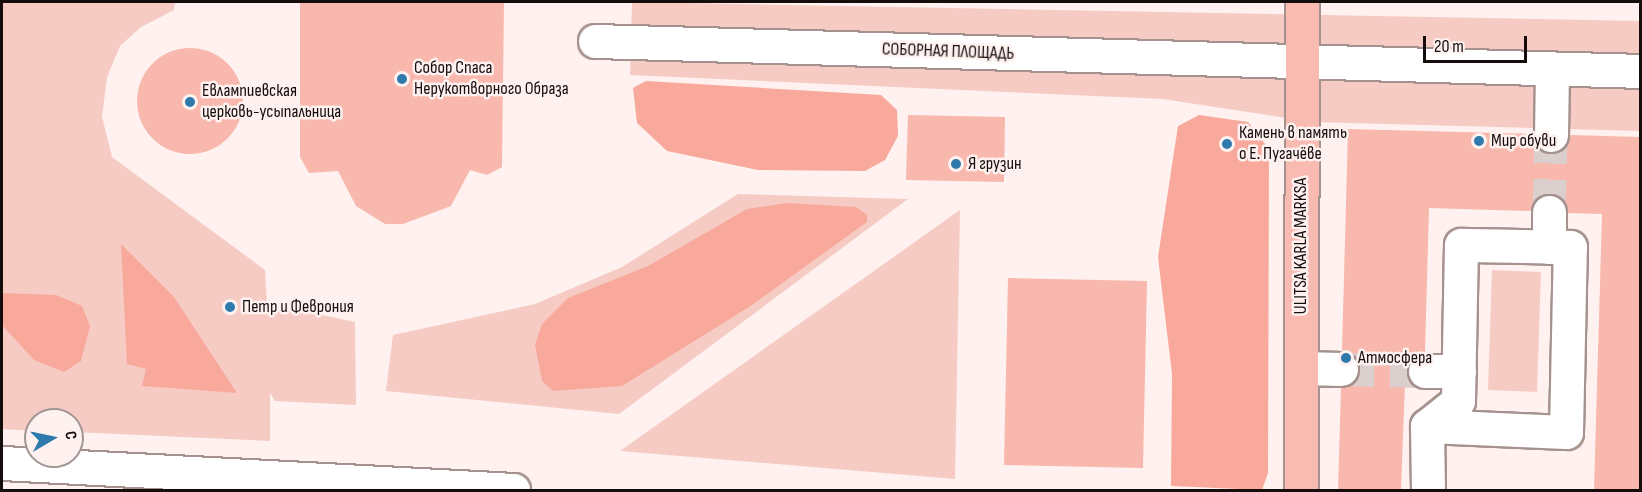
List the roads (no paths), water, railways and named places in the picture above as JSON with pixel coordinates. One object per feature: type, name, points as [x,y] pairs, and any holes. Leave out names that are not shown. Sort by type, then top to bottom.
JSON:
[{"type":"main road","name":"ULITSA KARLA MARKSA","points":[[1301,490],[1302,2]]},
{"type":"street","name":"СОБОРНАЯ ПЛОЩАДЬ","points":[[595,41],[1302,64],[1641,71]]},
{"type":"street","points":[[1551,135],[1552,69]]},
{"type":"street","points":[[1549,212],[1549,247]]},
{"type":"street","points":[[1461,245],[1570,247],[1566,432],[1427,426],[1458,401],[1461,245]]},
{"type":"street","points":[[1301,368],[1341,369]]},
{"type":"street","points":[[1425,371],[1459,372]]},
{"type":"street","points":[[1427,426],[1428,490]]},
{"type":"street","points":[[2,463],[513,490]]},
{"type":"tunnel","points":[[1549,212],[1551,135]]},
{"type":"tunnel","points":[[1341,369],[1425,371]]},
{"type":"place","name":"Собор Спаса Нерукотворного Образа","points":[[402,79]]},
{"type":"place","name":"Евлампиевская церковь-усыпальница","points":[[190,102]]},
{"type":"place","name":"Мир обуви","points":[[1479,141]]},
{"type":"place","name":"Камень в память о Е. Пугачёве","points":[[1227,144]]},
{"type":"place","name":"Я грузин","points":[[956,164]]},
{"type":"place","name":"Петр и Феврония","points":[[230,307]]},
{"type":"place","name":"Атмосфера","points":[[1346,358]]}]
